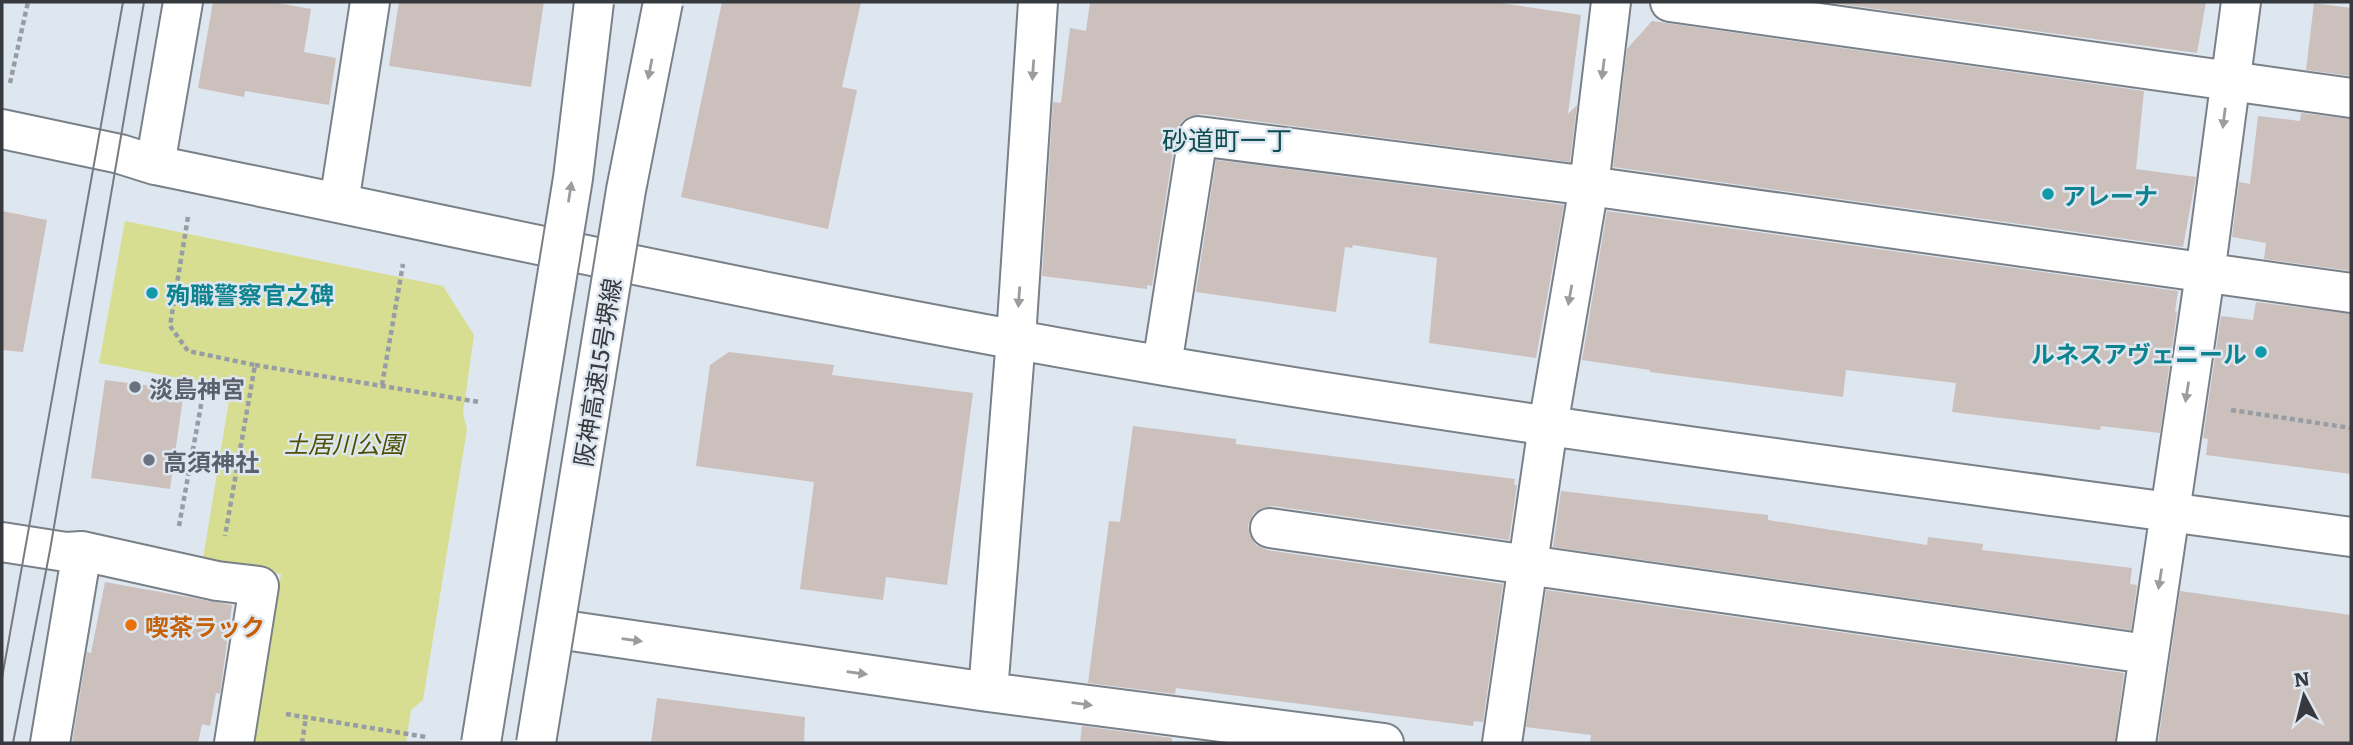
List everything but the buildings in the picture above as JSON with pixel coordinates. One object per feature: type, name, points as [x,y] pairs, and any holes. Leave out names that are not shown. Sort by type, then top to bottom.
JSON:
[{"type":"main road","points":[[155,165],[183,2]]},
{"type":"main road","points":[[339,203],[370,2]]},
{"type":"main road","points":[[481,743],[573,178],[594,2]]},
{"type":"main road","name":"阪神高速15号堺線","points":[[536,743],[626,190],[663,2]]},
{"type":"main road","points":[[988,692],[1016,338],[1038,2]]},
{"type":"main road","points":[[1502,743],[1548,426],[1589,186],[1612,2]]},
{"type":"main road","points":[[1670,2],[2351,98]]},
{"type":"main road","points":[[2136,743],[2205,274],[2241,2]]},
{"type":"main road","points":[[5,111],[155,165],[621,262],[1162,365],[1548,426],[2351,537]]},
{"type":"main road","points":[[1162,365],[1198,136],[1589,186],[2351,293]]},
{"type":"main road","points":[[471,743],[553,247]]},
{"type":"main road","points":[[546,743],[621,262]]},
{"type":"main road","points":[[1269,528],[2147,654]]},
{"type":"main road","points":[[2,542],[66,552],[82,551],[217,581],[259,586],[234,743]]},
{"type":"main road","points":[[50,743],[82,551]]},
{"type":"main road","points":[[565,630],[988,692],[1384,743]]},
{"type":"path","points":[[5,111],[28,2]]},
{"type":"path","points":[[188,216],[170,326],[188,351],[255,365],[479,402]]},
{"type":"path","points":[[382,385],[404,260]]},
{"type":"path","points":[[217,581],[255,365]]},
{"type":"path","points":[[179,528],[204,389]]},
{"type":"path","points":[[2185,404],[2351,428]]},
{"type":"path","points":[[274,712],[426,737]]},
{"type":"path","points":[[302,743],[306,717]]},
{"type":"green space","name":"土居川公園","points":[[125,221],[443,286],[474,335],[463,414],[467,429],[423,700],[411,710],[406,743],[253,743],[281,574],[203,559],[231,388],[99,363]]},
{"type":"tram line","points":[[2,678],[123,2]]},
{"type":"tram line","points":[[13,743],[50,550],[144,2]]},
{"type":"place","name":"アレーナ","points":[[2048,194]]},
{"type":"place","name":"殉職警察官之碑","points":[[152,293]]},
{"type":"place","name":"ルネスアヴェニール","points":[[2261,352]]},
{"type":"place","name":"淡島神宮","points":[[135,387]]},
{"type":"place","name":"高須神社","points":[[149,460]]},
{"type":"place","name":"喫茶ラック","points":[[131,625]]},
{"type":"district","name":"砂道町一丁","points":[[1227,138]]}]
